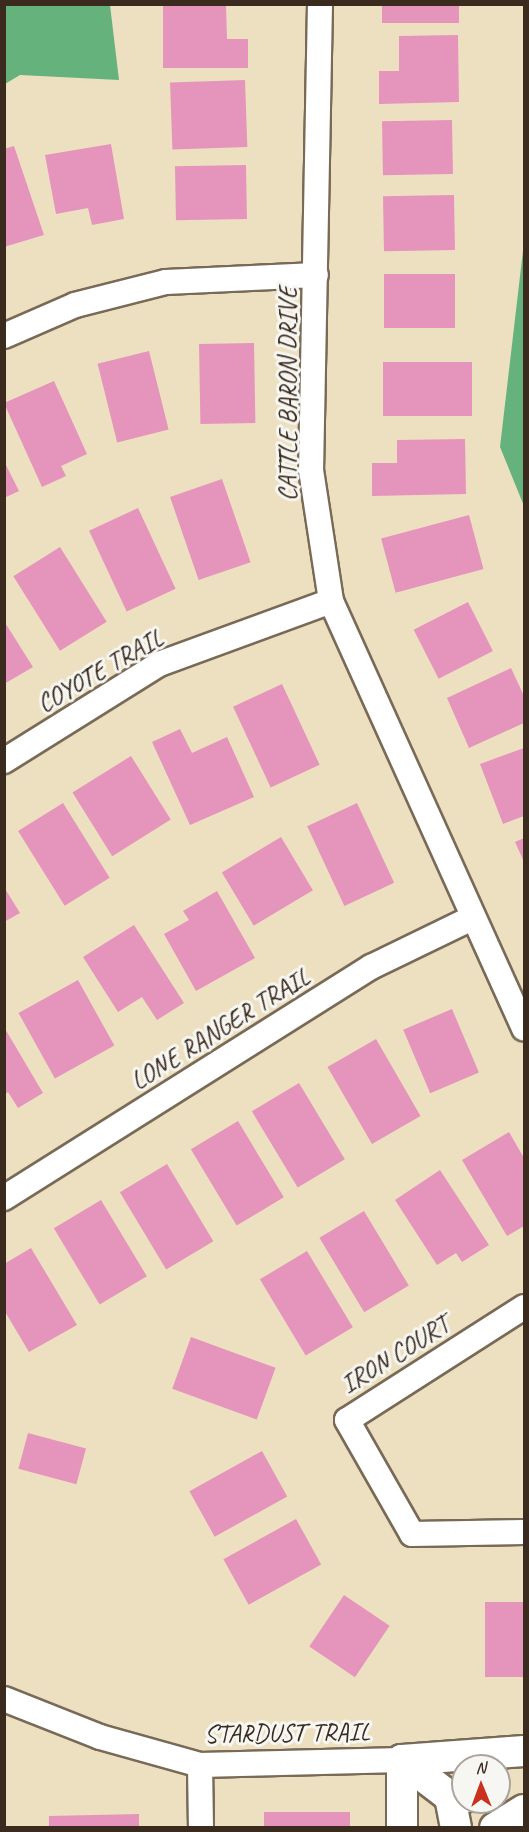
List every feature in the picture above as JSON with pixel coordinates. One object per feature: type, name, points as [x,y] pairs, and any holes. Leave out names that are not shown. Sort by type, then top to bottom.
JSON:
[{"type":"street","name":"CATTLE BARON DRIVE","points":[[320,4],[311,470],[331,601],[472,918],[525,1028]]},
{"type":"street","points":[[4,336],[75,305],[166,282],[316,275]]},
{"type":"street","name":"COYOTE TRAIL","points":[[4,761],[159,664],[331,601]]},
{"type":"street","name":"LONE RANGER TRAIL","points":[[4,1198],[371,967],[472,918]]},
{"type":"street","name":"IRON COURT","points":[[525,1307],[347,1420],[412,1534],[525,1532]]},
{"type":"street","name":"STARDUST TRAIL","points":[[4,1699],[100,1737],[200,1765],[402,1760]]},
{"type":"street","points":[[402,1760],[525,1751]]},
{"type":"street","points":[[402,1760],[451,1793]]},
{"type":"street","points":[[402,1760],[402,1827]]},
{"type":"street","points":[[200,1765],[201,1827]]},
{"type":"street","points":[[495,1827],[525,1807]]},
{"type":"green space","points":[[5,4],[110,5],[119,80],[20,75],[5,84]]},
{"type":"green space","points":[[524,242],[524,506],[500,447]]},
{"type":"building","points":[[163,4],[226,4],[227,39],[248,39],[248,68],[163,68]]},
{"type":"building","points":[[382,4],[459,4],[459,23],[382,23]]},
{"type":"building","points":[[458,35],[459,102],[379,104],[379,71],[399,71],[399,36]]},
{"type":"building","points":[[245,80],[247,147],[172,150],[170,83]]},
{"type":"building","points":[[452,120],[453,174],[383,175],[382,121]]},
{"type":"building","points":[[111,144],[124,219],[92,225],[88,208],[56,214],[45,155]]},
{"type":"building","points":[[14,146],[44,235],[4,247],[4,149]]},
{"type":"building","points":[[246,165],[247,219],[176,220],[175,166]]},
{"type":"building","points":[[454,195],[455,250],[384,251],[383,196]]},
{"type":"building","points":[[384,274],[455,274],[455,328],[384,328]]},
{"type":"building","points":[[254,343],[255,423],[200,424],[199,344]]},
{"type":"building","points":[[149,351],[169,430],[117,442],[98,364]]},
{"type":"building","points":[[383,362],[472,362],[472,416],[383,416]]},
{"type":"building","points":[[54,381],[87,454],[61,466],[66,476],[42,487],[4,403]]},
{"type":"building","points":[[465,439],[466,494],[372,496],[372,463],[397,463],[397,440]]},
{"type":"building","points":[[4,461],[19,491],[4,498]]},
{"type":"building","points":[[222,479],[251,562],[199,580],[170,497]]},
{"type":"building","points":[[138,508],[176,589],[127,611],[89,531]]},
{"type":"building","points":[[469,515],[483,569],[396,593],[381,539]]},
{"type":"building","points":[[60,547],[107,622],[60,651],[13,576]]},
{"type":"building","points":[[468,602],[493,651],[439,679],[414,630]]},
{"type":"building","points":[[4,621],[33,667],[4,684]]},
{"type":"building","points":[[511,668],[524,696],[524,723],[469,748],[447,698]]},
{"type":"building","points":[[282,684],[320,765],[271,787],[233,707]]},
{"type":"building","points":[[180,729],[192,753],[227,737],[254,797],[190,825],[152,742]]},
{"type":"building","points":[[524,748],[524,816],[503,824],[480,764]]},
{"type":"building","points":[[131,756],[171,820],[112,856],[72,793]]},
{"type":"building","points":[[63,803],[110,878],[65,906],[18,831]]},
{"type":"building","points":[[357,803],[394,883],[344,906],[307,826]]},
{"type":"building","points":[[281,837],[313,890],[254,926],[222,873]]},
{"type":"building","points":[[524,838],[524,862],[515,842]]},
{"type":"building","points":[[4,887],[20,913],[4,922]]},
{"type":"building","points":[[217,891],[255,958],[196,991],[164,934],[189,920],[183,911]]},
{"type":"building","points":[[134,925],[184,1003],[157,1020],[142,997],[118,1012],[83,957]]},
{"type":"building","points":[[78,980],[114,1046],[55,1079],[19,1013]]},
{"type":"building","points":[[452,1009],[479,1073],[430,1093],[403,1030]]},
{"type":"building","points":[[4,1027],[43,1093],[18,1108],[8,1092],[4,1095]]},
{"type":"building","points":[[376,1039],[420,1116],[372,1144],[328,1067]]},
{"type":"building","points":[[299,1083],[345,1159],[298,1188],[252,1111]]},
{"type":"building","points":[[238,1121],[284,1197],[237,1226],[191,1149]]},
{"type":"building","points":[[509,1132],[524,1158],[524,1226],[507,1236],[462,1160]]},
{"type":"building","points":[[167,1164],[213,1241],[166,1269],[120,1192]]},
{"type":"building","points":[[440,1170],[489,1245],[462,1262],[456,1253],[437,1265],[395,1200]]},
{"type":"building","points":[[101,1200],[147,1276],[100,1305],[54,1228]]},
{"type":"building","points":[[364,1211],[409,1286],[364,1312],[319,1238]]},
{"type":"building","points":[[31,1248],[77,1325],[29,1352],[4,1310],[4,1264]]},
{"type":"building","points":[[307,1251],[353,1327],[306,1356],[260,1279]]},
{"type":"building","points":[[191,1337],[276,1368],[257,1419],[172,1389]]},
{"type":"building","points":[[28,1433],[86,1449],[76,1484],[18,1469]]},
{"type":"building","points":[[262,1451],[287,1496],[215,1537],[189,1491]]},
{"type":"building","points":[[296,1519],[321,1564],[249,1605],[223,1559]]},
{"type":"building","points":[[344,1595],[390,1626],[355,1677],[309,1646]]},
{"type":"building","points":[[485,1602],[524,1602],[524,1677],[485,1677]]},
{"type":"building","points":[[264,1812],[350,1812],[350,1828],[264,1828]]},
{"type":"building","points":[[139,1814],[139,1828],[49,1828],[49,1816]]}]
